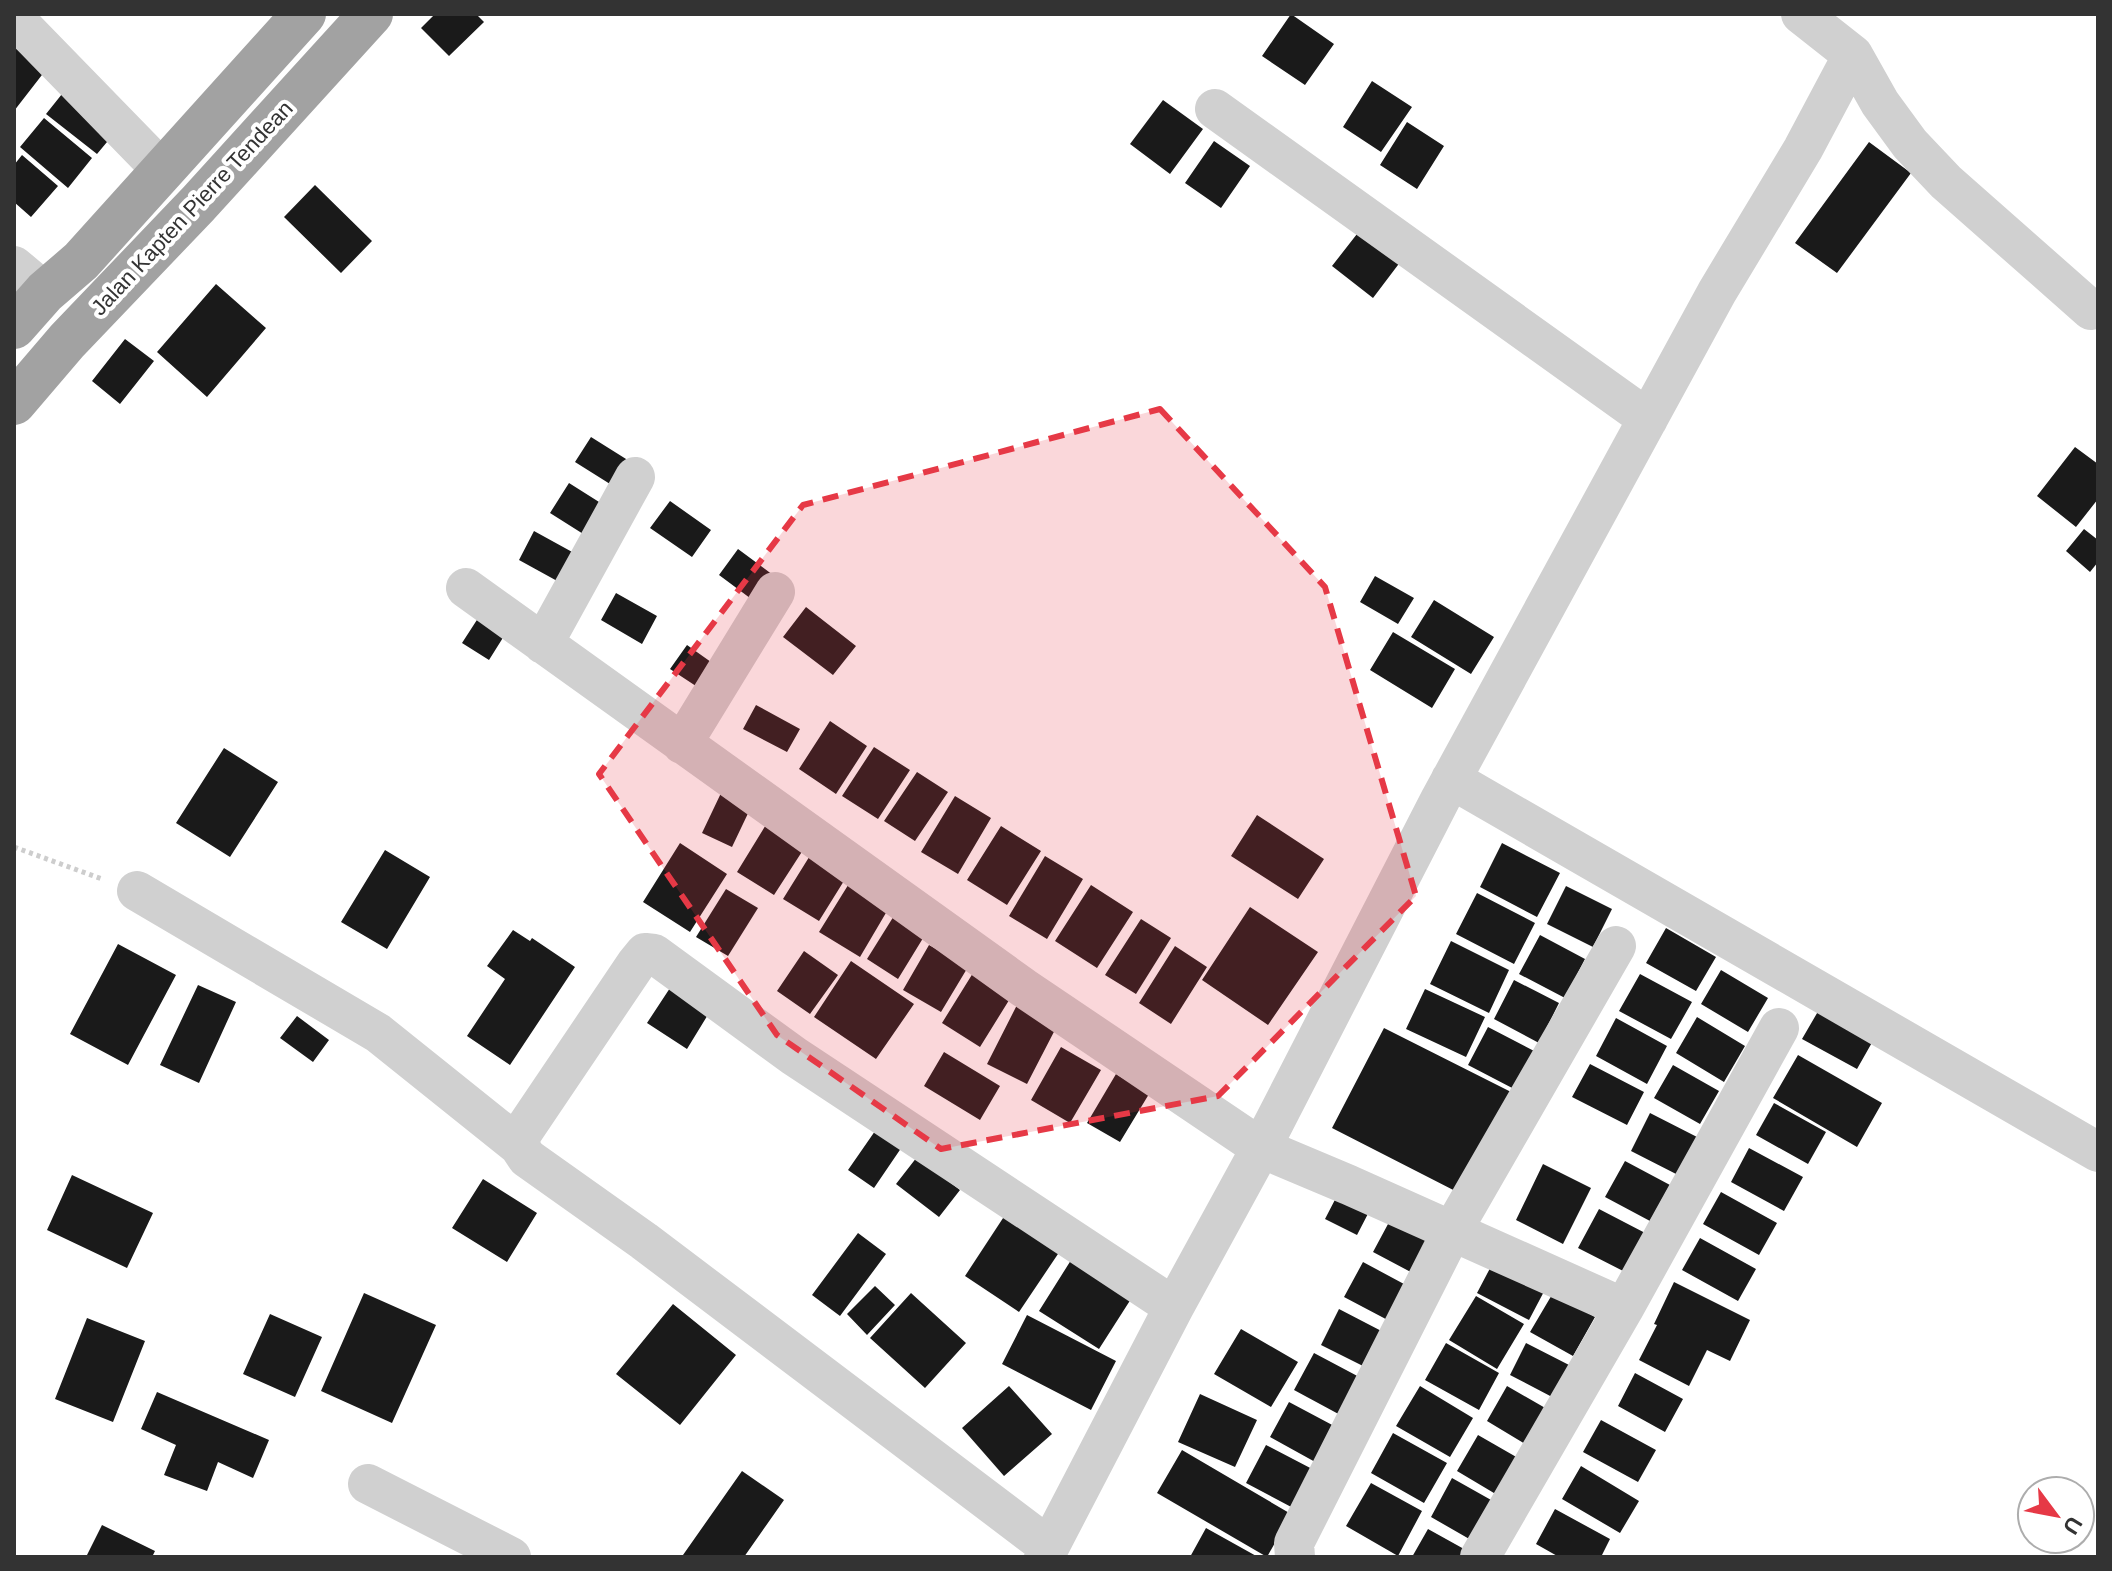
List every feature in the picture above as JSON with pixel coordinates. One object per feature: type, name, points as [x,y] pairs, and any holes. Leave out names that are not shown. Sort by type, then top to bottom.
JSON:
[{"type":"highway","name":"Jalan Kapten Pierre Tendean","points":[[14,327],[29,279],[81,261],[304,14]]},
{"type":"highway","name":"Jalan Kapten Pierre Tendean","points":[[14,403],[67,341],[198,204],[371,14]]},
{"type":"street","points":[[1801,14],[1853,55],[1880,103],[1910,144],[1946,182],[2091,310]]},
{"type":"street","points":[[14,18],[162,170]]},
{"type":"street","points":[[137,891],[378,1033],[519,1146],[527,1158],[644,1241],[1047,1552],[1174,1307],[1261,1148],[1451,779],[1717,292],[1803,149],[1853,55]]},
{"type":"street","points":[[1215,109],[1648,419]]},
{"type":"street","points":[[543,644],[635,477]]},
{"type":"street","points":[[466,588],[1024,988],[1261,1148],[1624,1308]]},
{"type":"street","points":[[682,744],[775,592]]},
{"type":"street","points":[[1451,779],[2098,1152]]},
{"type":"street","points":[[1295,1557],[1294,1543],[1452,1231],[1616,946]]},
{"type":"street","points":[[519,1146],[522,1133],[636,964],[645,953],[654,954],[794,1056],[1174,1307]]},
{"type":"street","points":[[1480,1557],[1624,1308],[1779,1028]]},
{"type":"street","points":[[368,1484],[511,1557]]},
{"type":"path","points":[[14,847],[137,891]]},
{"type":"highlighted area","points":[[1160,409],[1325,587],[1416,896],[1218,1096],[941,1149],[777,1035],[599,774],[803,505]]},
{"type":"building","points":[[435,14],[476,14],[484,22],[449,56],[421,28]]},
{"type":"building","points":[[1291,14],[1334,44],[1305,85],[1262,56]]},
{"type":"building","points":[[14,47],[45,71],[14,111]]},
{"type":"building","points":[[1372,81],[1412,107],[1381,152],[1343,127]]},
{"type":"building","points":[[66,89],[117,130],[97,154],[46,114]]},
{"type":"building","points":[[1163,100],[1203,129],[1170,174],[1130,144]]},
{"type":"building","points":[[44,118],[92,158],[68,188],[20,147]]},
{"type":"building","points":[[1407,122],[1444,146],[1417,189],[1380,165]]},
{"type":"building","points":[[1214,141],[1250,166],[1221,208],[1185,183]]},
{"type":"building","points":[[1869,142],[1911,173],[1837,273],[1795,243]]},
{"type":"building","points":[[22,155],[58,186],[31,217],[14,202],[14,165]]},
{"type":"building","points":[[315,185],[372,241],[341,273],[284,217]]},
{"type":"building","points":[[1364,225],[1404,257],[1373,298],[1332,266]]},
{"type":"building","points":[[216,284],[266,328],[207,397],[157,352]]},
{"type":"building","points":[[125,339],[154,361],[120,404],[92,381]]},
{"type":"building","points":[[591,437],[634,464],[618,489],[575,462]]},
{"type":"building","points":[[2075,447],[2098,464],[2098,499],[2076,527],[2037,496]]},
{"type":"building","points":[[569,483],[607,507],[588,537],[550,513]]},
{"type":"building","points":[[670,501],[711,530],[692,557],[650,528]]},
{"type":"building","points":[[2084,529],[2098,540],[2098,562],[2090,572],[2066,551]]},
{"type":"building","points":[[534,531],[574,553],[559,582],[519,560]]},
{"type":"building","points":[[738,549],[773,575],[754,601],[719,575]]},
{"type":"building","points":[[1375,576],[1414,598],[1398,624],[1360,602]]},
{"type":"building","points":[[616,593],[657,616],[642,644],[601,620]]},
{"type":"building","points":[[1434,600],[1494,637],[1471,674],[1411,637]]},
{"type":"building","points":[[806,607],[856,646],[833,675],[783,637]]},
{"type":"building","points":[[484,609],[511,625],[489,660],[462,643]]},
{"type":"building","points":[[1393,632],[1455,669],[1432,708],[1370,670]]},
{"type":"building","points":[[687,645],[718,667],[702,690],[670,669]]},
{"type":"building","points":[[756,705],[800,729],[787,752],[743,729]]},
{"type":"building","points":[[830,721],[867,746],[836,794],[799,769]]},
{"type":"building","points":[[874,747],[910,770],[878,819],[842,796]]},
{"type":"building","points":[[224,748],[278,782],[230,857],[176,823]]},
{"type":"building","points":[[917,772],[948,792],[915,841],[884,821]]},
{"type":"building","points":[[722,791],[752,805],[732,847],[702,833]]},
{"type":"building","points":[[955,796],[991,818],[958,874],[921,852]]},
{"type":"building","points":[[1257,815],[1324,859],[1298,899],[1231,856]]},
{"type":"building","points":[[767,823],[805,847],[774,895],[737,872]]},
{"type":"building","points":[[1001,826],[1041,851],[1007,905],[967,880]]},
{"type":"building","points":[[680,843],[727,874],[690,932],[643,902]]},
{"type":"building","points":[[1502,843],[1560,873],[1537,917],[1480,887]]},
{"type":"building","points":[[385,850],[430,877],[387,949],[341,922]]},
{"type":"building","points":[[811,854],[847,876],[819,921],[783,899]]},
{"type":"building","points":[[1045,856],[1083,879],[1047,939],[1009,916]]},
{"type":"building","points":[[850,882],[890,906],[860,957],[819,932]]},
{"type":"building","points":[[1091,885],[1133,912],[1097,968],[1055,941]]},
{"type":"building","points":[[1566,886],[1612,909],[1593,947],[1547,924]]},
{"type":"building","points":[[726,889],[758,908],[728,956],[696,937]]},
{"type":"building","points":[[1477,893],[1535,923],[1514,964],[1456,934]]},
{"type":"building","points":[[1250,907],[1318,952],[1268,1025],[1202,980]]},
{"type":"building","points":[[897,911],[928,930],[898,979],[867,959]]},
{"type":"building","points":[[1141,919],[1171,938],[1136,994],[1105,975]]},
{"type":"building","points":[[1666,928],[1716,957],[1696,991],[1646,963]]},
{"type":"building","points":[[513,930],[530,941],[532,938],[575,967],[510,1065],[467,1036],[505,979],[487,966]]},
{"type":"building","points":[[1540,935],[1585,959],[1565,998],[1519,974]]},
{"type":"building","points":[[1451,941],[1509,970],[1489,1013],[1430,984]]},
{"type":"building","points":[[118,944],[176,975],[128,1065],[70,1034]]},
{"type":"building","points":[[929,945],[968,967],[941,1012],[903,990]]},
{"type":"building","points":[[1175,946],[1207,967],[1171,1024],[1139,1003]]},
{"type":"building","points":[[804,951],[838,975],[810,1014],[777,991]]},
{"type":"building","points":[[851,961],[914,1004],[876,1059],[814,1017]]},
{"type":"building","points":[[1721,970],[1768,998],[1748,1032],[1701,1004]]},
{"type":"building","points":[[973,973],[1011,997],[980,1047],[942,1023]]},
{"type":"building","points":[[1640,974],[1692,1002],[1671,1039],[1619,1011]]},
{"type":"building","points":[[1514,980],[1559,1003],[1539,1043],[1494,1019]]},
{"type":"building","points":[[198,985],[236,1002],[199,1083],[160,1065]]},
{"type":"building","points":[[670,988],[709,1013],[687,1049],[647,1023]]},
{"type":"building","points":[[1425,989],[1485,1017],[1466,1057],[1406,1029]]},
{"type":"building","points":[[1018,1003],[1058,1024],[1027,1084],[987,1064]]},
{"type":"building","points":[[1820,1008],[1874,1039],[1857,1069],[1802,1039]]},
{"type":"building","points":[[297,1016],[329,1040],[313,1062],[280,1038]]},
{"type":"building","points":[[1697,1017],[1745,1046],[1724,1082],[1676,1053]]},
{"type":"building","points":[[1616,1018],[1667,1046],[1647,1084],[1596,1056]]},
{"type":"building","points":[[1488,1027],[1536,1052],[1516,1090],[1468,1065]]},
{"type":"building","points":[[1384,1028],[1519,1096],[1467,1197],[1332,1128]]},
{"type":"building","points":[[1061,1047],[1101,1070],[1070,1123],[1031,1100]]},
{"type":"building","points":[[944,1052],[1000,1086],[980,1120],[924,1086]]},
{"type":"building","points":[[1798,1055],[1882,1103],[1857,1147],[1773,1098]]},
{"type":"building","points":[[1590,1064],[1644,1092],[1627,1125],[1572,1097]]},
{"type":"building","points":[[1673,1065],[1719,1091],[1700,1124],[1654,1098]]},
{"type":"building","points":[[1116,1074],[1149,1094],[1120,1142],[1087,1123]]},
{"type":"building","points":[[1774,1103],[1826,1132],[1808,1164],[1756,1135]]},
{"type":"building","points":[[1650,1113],[1699,1138],[1680,1176],[1631,1151]]},
{"type":"building","points":[[882,1121],[908,1138],[874,1188],[848,1170]]},
{"type":"building","points":[[1749,1148],[1803,1177],[1784,1211],[1731,1182]]},
{"type":"building","points":[[917,1157],[960,1190],[939,1217],[896,1184]]},
{"type":"building","points":[[1625,1161],[1670,1185],[1650,1221],[1605,1197]]},
{"type":"building","points":[[1543,1164],[1591,1188],[1563,1244],[1516,1220]]},
{"type":"building","points":[[72,1175],[153,1213],[127,1268],[47,1230]]},
{"type":"building","points":[[483,1179],[537,1213],[507,1262],[452,1228]]},
{"type":"building","points":[[1340,1190],[1372,1206],[1357,1235],[1325,1219]]},
{"type":"building","points":[[1721,1192],[1777,1223],[1759,1255],[1703,1224]]},
{"type":"building","points":[[1599,1209],[1649,1235],[1629,1274],[1578,1248]]},
{"type":"building","points":[[1395,1211],[1444,1238],[1422,1278],[1373,1252]]},
{"type":"building","points":[[1007,1212],[1062,1248],[1019,1312],[965,1276]]},
{"type":"building","points":[[858,1233],[886,1254],[840,1316],[812,1295]]},
{"type":"building","points":[[1700,1238],[1756,1269],[1738,1301],[1682,1270]]},
{"type":"building","points":[[1078,1249],[1138,1288],[1099,1349],[1039,1311]]},
{"type":"building","points":[[1497,1255],[1549,1282],[1529,1320],[1477,1293]]},
{"type":"building","points":[[1363,1262],[1417,1291],[1399,1326],[1344,1297]]},
{"type":"building","points":[[1674,1282],[1750,1320],[1730,1361],[1707,1350],[1689,1386],[1639,1360]]},
{"type":"building","points":[[875,1286],[895,1305],[867,1335],[847,1314]]},
{"type":"building","points":[[364,1293],[436,1325],[392,1423],[321,1391]]},
{"type":"building","points":[[911,1293],[966,1343],[925,1388],[870,1338]]},
{"type":"building","points":[[1553,1293],[1595,1317],[1573,1356],[1530,1332]]},
{"type":"building","points":[[1476,1296],[1524,1324],[1497,1369],[1449,1340]]},
{"type":"building","points":[[673,1304],[736,1355],[680,1425],[616,1374]]},
{"type":"building","points":[[1339,1309],[1391,1336],[1373,1371],[1321,1345]]},
{"type":"building","points":[[270,1314],[322,1337],[295,1397],[243,1374]]},
{"type":"building","points":[[1027,1315],[1116,1361],[1091,1410],[1002,1364]]},
{"type":"building","points":[[87,1318],[145,1341],[113,1422],[55,1399]]},
{"type":"building","points":[[1241,1329],[1298,1362],[1271,1407],[1214,1374]]},
{"type":"building","points":[[1446,1343],[1499,1373],[1479,1410],[1425,1380]]},
{"type":"building","points":[[1526,1343],[1571,1366],[1554,1398],[1510,1375]]},
{"type":"building","points":[[1314,1353],[1363,1379],[1344,1417],[1294,1390]]},
{"type":"building","points":[[1635,1373],[1683,1399],[1665,1432],[1618,1406]]},
{"type":"building","points":[[1009,1386],[1052,1434],[1004,1476],[962,1428]]},
{"type":"building","points":[[1420,1386],[1473,1418],[1450,1457],[1396,1426]]},
{"type":"building","points":[[1507,1386],[1547,1409],[1527,1445],[1487,1421]]},
{"type":"building","points":[[157,1392],[269,1440],[253,1478],[218,1462],[207,1491],[164,1475],[176,1445],[141,1429]]},
{"type":"building","points":[[1200,1394],[1257,1420],[1235,1467],[1178,1442]]},
{"type":"building","points":[[1289,1402],[1336,1427],[1317,1463],[1270,1437]]},
{"type":"building","points":[[1601,1420],[1656,1450],[1638,1482],[1583,1452]]},
{"type":"building","points":[[1393,1433],[1447,1463],[1424,1503],[1371,1473]]},
{"type":"building","points":[[1478,1435],[1525,1462],[1504,1499],[1457,1471]]},
{"type":"building","points":[[1266,1445],[1316,1471],[1295,1509],[1246,1483]]},
{"type":"building","points":[[1182,1450],[1291,1514],[1267,1557],[1157,1493]]},
{"type":"building","points":[[1581,1466],[1639,1501],[1620,1533],[1562,1499]]},
{"type":"building","points":[[742,1471],[784,1500],[744,1557],[683,1555]]},
{"type":"building","points":[[1452,1478],[1500,1505],[1478,1544],[1431,1517]]},
{"type":"building","points":[[1371,1483],[1422,1511],[1398,1556],[1346,1526]]},
{"type":"building","points":[[1555,1509],[1610,1539],[1601,1557],[1559,1557],[1536,1544]]},
{"type":"building","points":[[102,1525],[155,1551],[152,1557],[86,1557]]},
{"type":"building","points":[[1206,1528],[1258,1557],[1190,1557]]},
{"type":"building","points":[[1428,1529],[1473,1554],[1472,1557],[1412,1557]]}]
